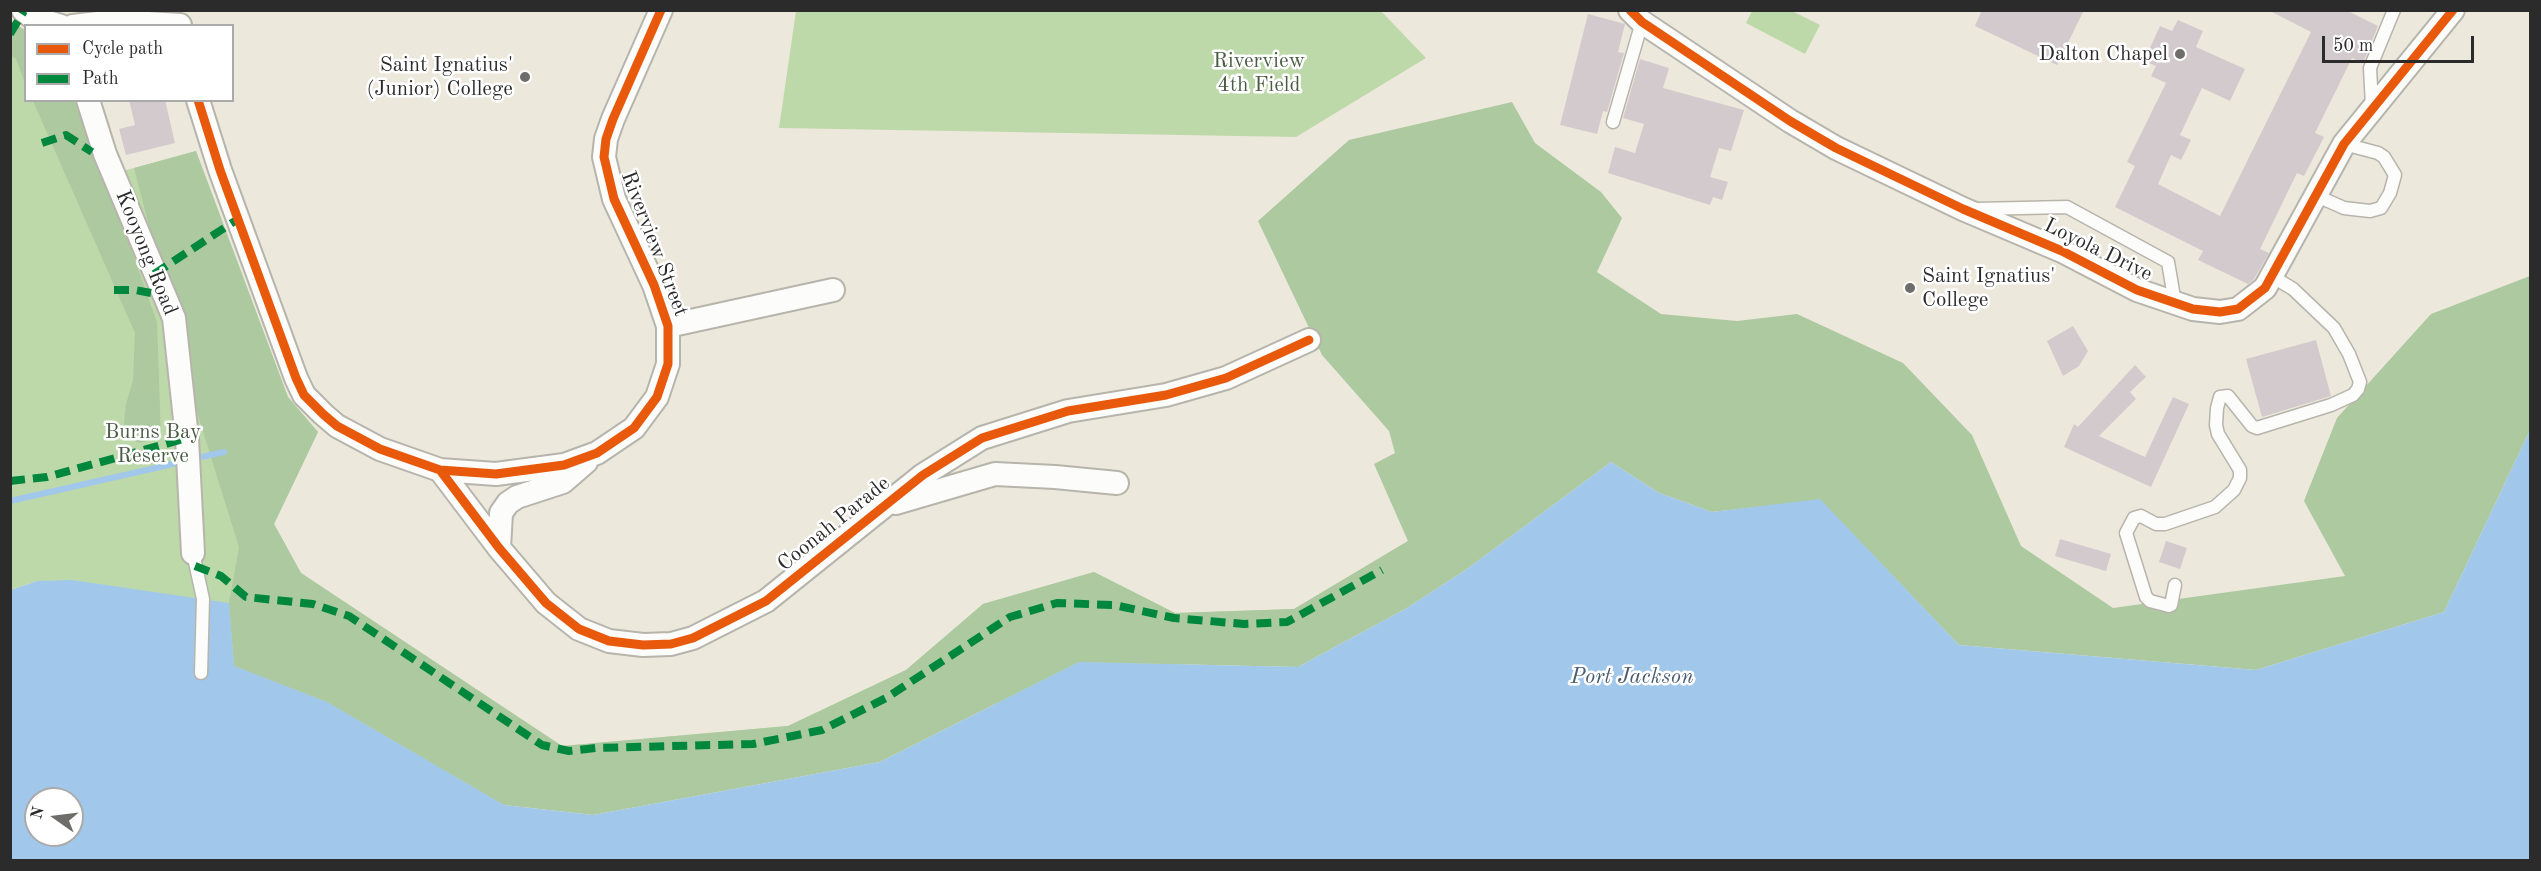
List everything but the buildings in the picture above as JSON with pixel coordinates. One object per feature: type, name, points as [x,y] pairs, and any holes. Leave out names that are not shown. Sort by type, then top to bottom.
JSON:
[{"type":"street","points":[[23,10],[33,17],[55,24]]},
{"type":"street","name":"Riverview Street","points":[[499,548],[501,513],[508,503],[517,497],[563,482],[597,453],[634,428],[657,397],[668,364],[668,326],[654,285],[614,198],[604,157],[606,139],[613,119],[661,10]]},
{"type":"street","name":"Loyola Drive","points":[[1636,16],[1790,121],[1836,148],[1963,209],[2062,251],[2138,290],[2193,309],[2220,312],[2238,309],[2265,288],[2344,144],[2453,10]]},
{"type":"street","points":[[89,24],[115,21],[164,24]]},
{"type":"street","name":"Kooyong Road","points":[[89,102],[105,154],[174,318],[187,438],[193,553]]},
{"type":"street","name":"Riverview Street","points":[[199,102],[296,378],[304,395],[337,426],[380,449],[440,470],[515,473],[564,465],[597,453]]},
{"type":"street","points":[[668,326],[833,290]]},
{"type":"street","name":"Coonah Parade","points":[[440,470],[499,548],[546,603],[579,629],[609,641],[643,645],[670,644],[693,638],[766,601],[923,475],[982,438],[1068,411],[1166,395],[1226,378],[1309,340]]},
{"type":"street","name":"Coonah Parade","points":[[886,506],[995,474],[1117,483]]},
{"type":"lane","points":[[2372,108],[2370,69],[2394,10]]},
{"type":"lane","points":[[1613,122],[1636,16]]},
{"type":"lane","points":[[2317,196],[2344,208],[2370,211],[2381,208],[2390,193],[2395,175],[2384,157],[2378,153],[2344,144]]},
{"type":"lane","points":[[1963,209],[2067,207],[2168,262],[2175,303]]},
{"type":"lane","points":[[2175,585],[2169,606],[2155,603],[2146,597],[2127,540],[2128,528],[2138,516],[2156,524],[2165,524],[2215,507],[2234,490],[2240,478],[2240,470],[2218,434],[2216,418],[2220,397],[2228,396],[2234,401],[2252,426],[2257,428],[2331,405],[2353,395],[2358,389],[2360,382],[2349,354],[2334,328],[2293,289],[2273,277]]},
{"type":"lane","points":[[193,553],[203,599],[201,673]]},
{"type":"green space","name":"Riverview 4th Field","points":[[796,11],[1381,11],[1426,58],[1296,137],[779,128]]},
{"type":"green space","points":[[1752,11],[1792,11],[1820,25],[1805,54],[1746,23]]},
{"type":"green space","points":[[10,21],[24,29],[24,80],[16,59],[11,56]]},
{"type":"green space","name":"Burns Bay Reserve","points":[[11,21],[24,29],[24,102],[75,102],[105,176],[196,151],[288,397],[318,432],[274,524],[301,573],[562,746],[788,726],[906,670],[983,604],[1094,572],[1175,613],[1294,609],[1408,541],[1407,608],[1184,665],[504,805],[37,581],[11,590]]},
{"type":"green space","points":[[33,102],[75,102],[105,176],[157,322],[161,437],[139,443],[127,437],[124,422],[126,404],[133,380],[135,333]]},
{"type":"green space","points":[[1512,102],[1535,143],[1601,192],[1622,218],[1597,272],[1661,314],[1737,321],[1797,314],[1903,363],[1972,435],[2021,546],[2113,608],[2345,576],[2304,501],[2337,418],[2431,314],[2530,276],[2530,430],[2444,612],[2256,670],[1959,645],[1820,500],[1712,512],[1659,493],[1611,462],[1467,569],[1407,608],[1298,667],[1079,662],[880,762],[593,815],[504,805],[327,702],[234,666],[229,603],[239,547],[199,419],[134,168],[196,151],[288,397],[318,432],[274,524],[301,573],[562,746],[788,726],[906,670],[983,604],[1094,572],[1175,613],[1294,609],[1408,541],[1374,464],[1395,453],[1389,431],[1322,355],[1258,221],[1349,140]]},
{"type":"water","name":"Port Jackson","points":[[2530,430],[2530,860],[11,860],[11,590],[37,581],[72,580],[229,603],[234,666],[327,702],[504,805],[593,815],[880,762],[1079,662],[1298,667],[1407,608],[1467,569],[1611,462],[1659,493],[1712,512],[1820,499],[1959,645],[2256,670],[2444,612]]},
{"type":"waterway","points":[[192,459],[224,452]]},
{"type":"waterway","points":[[10,501],[182,462]]},
{"type":"marked path","points":[[10,34],[24,11]]},
{"type":"marked path","points":[[42,143],[66,135],[92,152]]},
{"type":"marked path","points":[[154,274],[238,219]]},
{"type":"marked path","points":[[114,290],[151,293]]},
{"type":"marked path","points":[[10,481],[47,477],[187,438]]},
{"type":"marked path","points":[[195,566],[221,576],[246,597],[313,604],[349,616],[542,745],[569,751],[596,748],[753,744],[822,730],[886,698],[1010,617],[1057,603],[1114,605],[1174,618],[1244,624],[1287,622],[1382,570]]},
{"type":"cycle path","points":[[199,102],[220,170],[296,378],[304,395],[323,414],[337,426],[380,449],[440,470],[496,474],[564,465],[597,453],[634,428],[657,397],[668,364],[668,326],[654,285],[614,199],[604,157],[606,139],[613,119],[661,10]]},
{"type":"cycle path","points":[[1630,10],[1642,22],[1790,121],[1836,148],[1963,209],[2062,251],[2137,290],[2193,309],[2220,312],[2238,309],[2265,288],[2344,144],[2453,10]]},
{"type":"cycle path","points":[[440,470],[499,548],[546,603],[579,629],[609,641],[643,645],[671,644],[693,638],[766,601],[923,475],[982,438],[1068,411],[1166,395],[1226,378],[1309,340]]},
{"type":"place","name":"Dalton Chapel","points":[[2180,54]]},
{"type":"place","name":"Saint Ignatius' (Junior) College","points":[[525,77]]},
{"type":"place","name":"Saint Ignatius' College","points":[[1910,288]]}]
